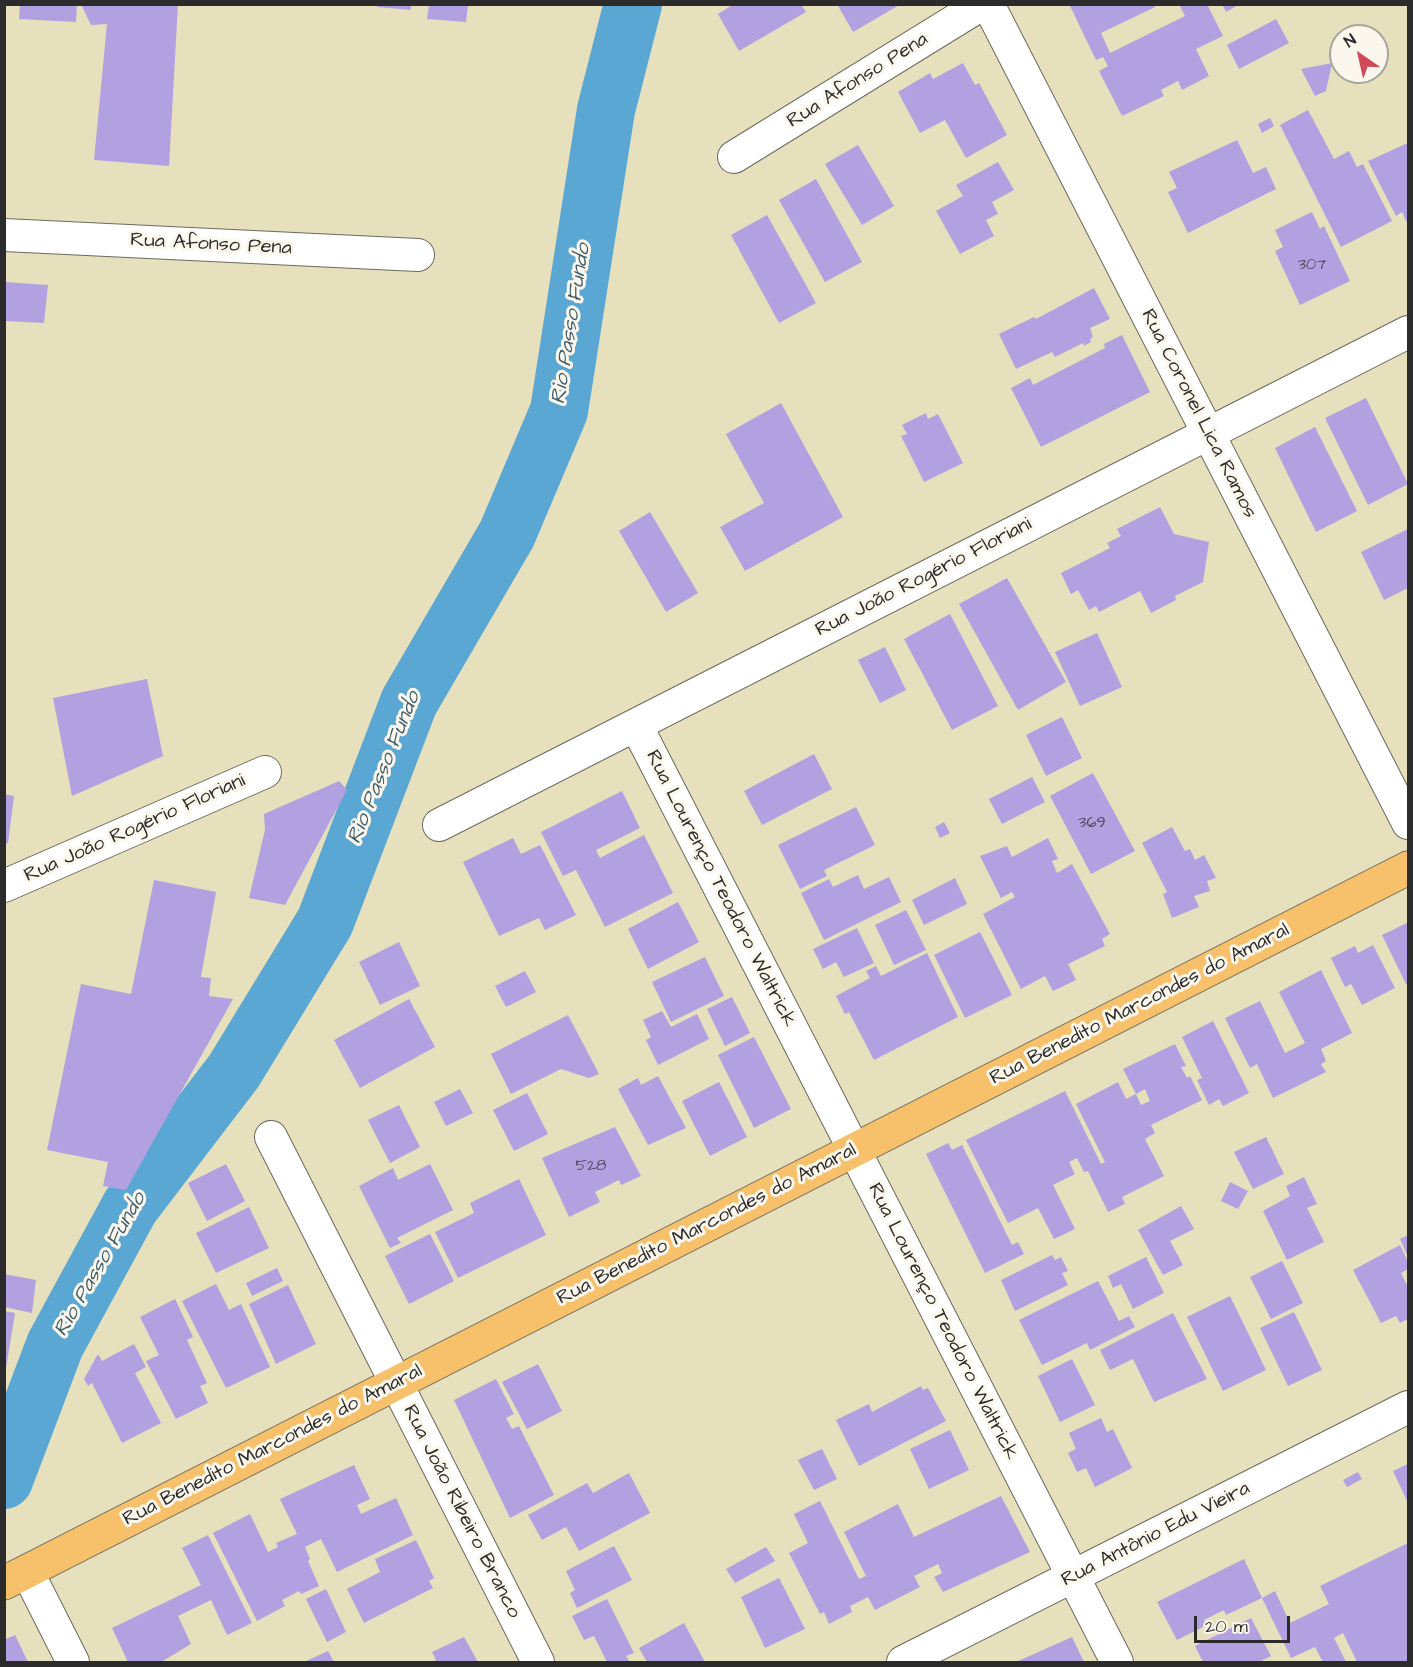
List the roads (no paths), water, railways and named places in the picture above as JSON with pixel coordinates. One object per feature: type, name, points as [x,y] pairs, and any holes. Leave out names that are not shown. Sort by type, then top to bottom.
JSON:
[{"type":"main road","name":"Rua Benedito Marcondes do Amaral","points":[[16,1577],[1408,868]]},
{"type":"street","name":"Rua Afonso Pena","points":[[734,157],[982,4]]},
{"type":"street","name":"Rua Coronel Lica Ramos","points":[[988,4],[1408,824]]},
{"type":"street","name":"Rua Afonso Pena","points":[[4,235],[418,255]]},
{"type":"street","name":"Rua João Rogério Floriani","points":[[439,825],[1408,332]]},
{"type":"street","name":"Rua Lourenço Teodoro Waltrick","points":[[636,724],[1117,1662]]},
{"type":"street","name":"Rua João Rogério Floriani","points":[[4,886],[265,772]]},
{"type":"street","name":"Rua João Ribeiro Branco","points":[[271,1137],[538,1662]]},
{"type":"street","name":"Rua Antônio Edu Vieira","points":[[903,1662],[1408,1407]]},
{"type":"street","points":[[16,1577],[73,1662]]},
{"type":"waterway","name":"Rio Passo Fundo","points":[[4,1480],[55,1345],[130,1207],[234,1071],[325,922],[409,702],[507,534],[559,411],[606,110],[633,4]]}]
